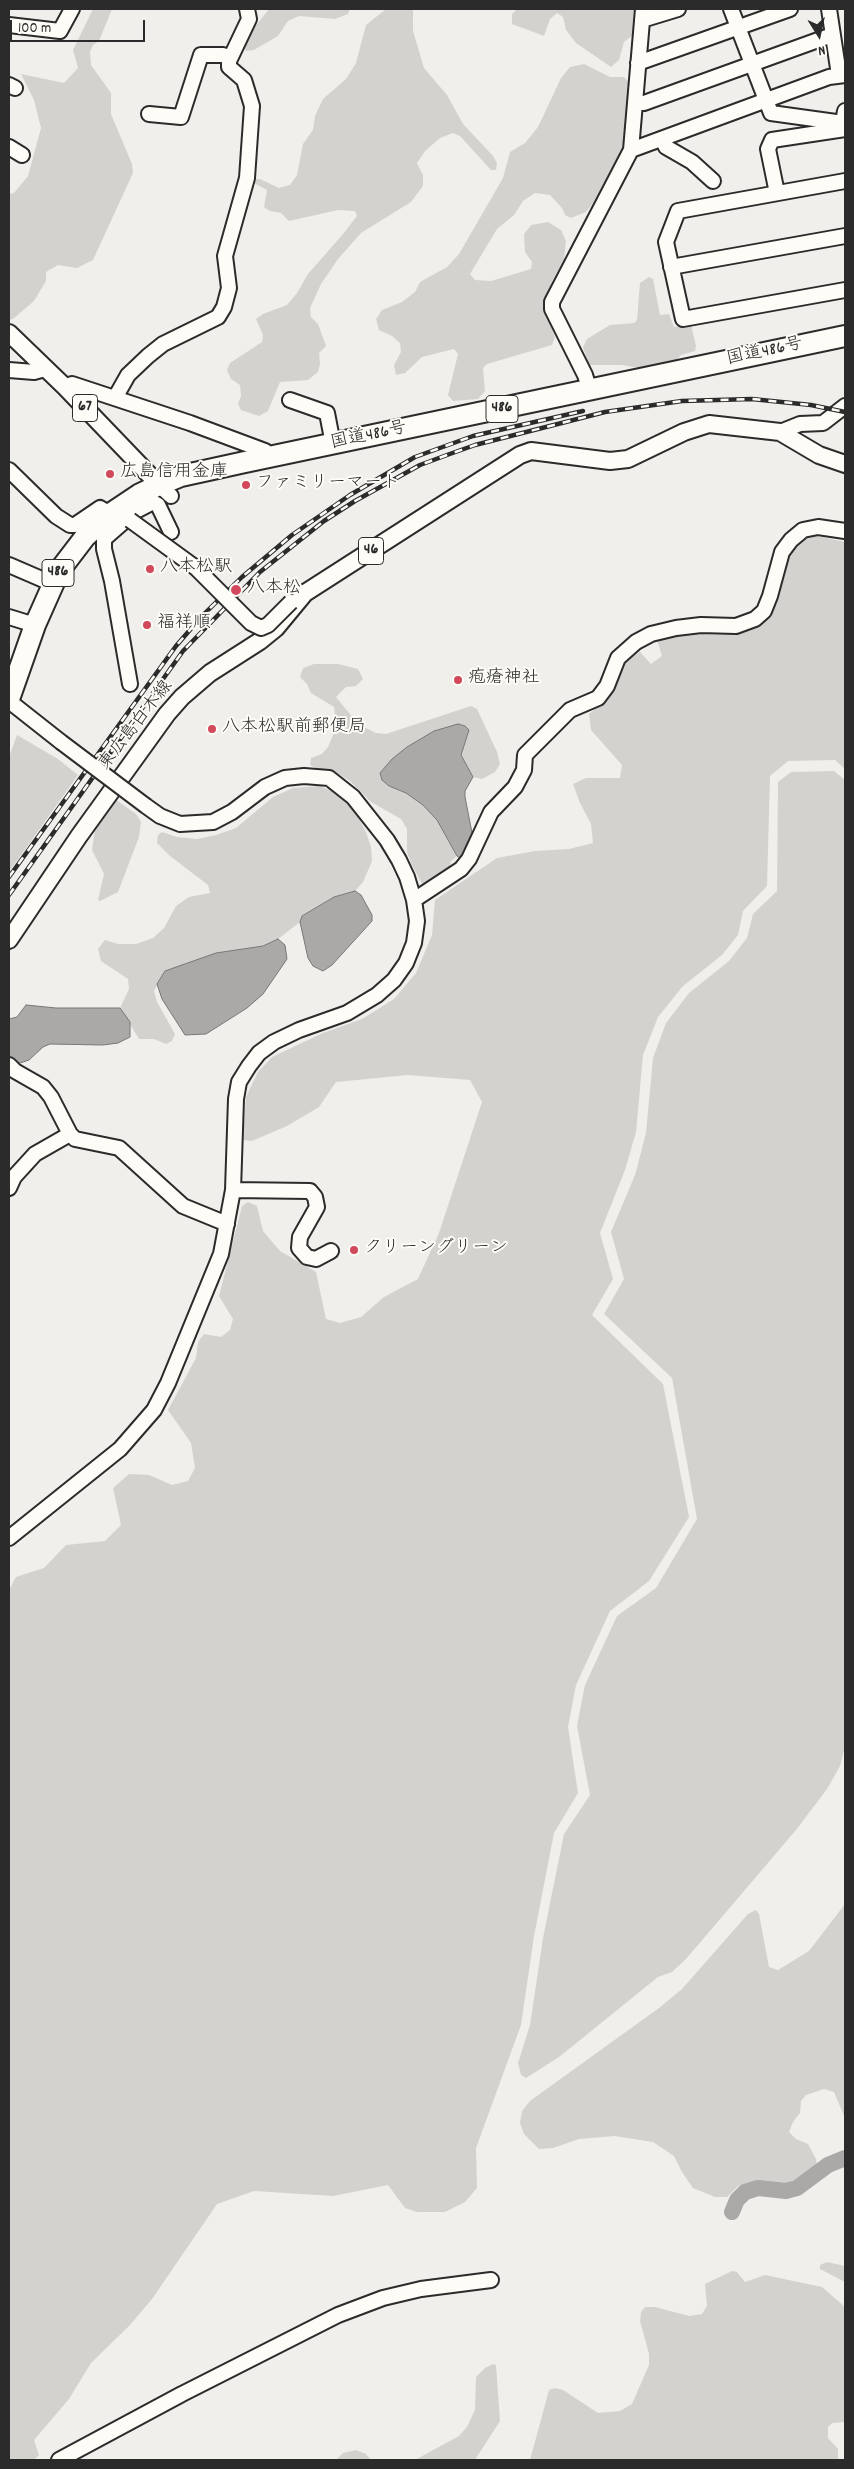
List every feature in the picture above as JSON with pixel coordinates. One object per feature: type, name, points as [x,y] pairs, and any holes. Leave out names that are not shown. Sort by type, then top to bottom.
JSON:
[{"type":"highway","name":"国道486号","points":[[9,700],[35,625],[59,571],[86,538],[123,517],[140,494],[165,491],[181,476],[845,336]]},
{"type":"main road","name":"67","points":[[9,333],[65,387],[165,491]]},
{"type":"main road","name":"東広島白木線","points":[[9,940],[14,923],[167,714],[182,697],[210,673],[260,641],[276,628],[294,601],[312,588],[520,455],[532,451],[610,461],[628,458],[684,432],[709,424],[780,432],[819,455],[845,464]]},
{"type":"street","points":[[9,25],[60,31],[72,9]]},
{"type":"street","points":[[115,398],[128,375],[148,356],[163,344],[218,317],[224,307],[230,288],[225,256],[247,178],[252,106],[244,80],[229,67],[230,58],[248,19],[247,9]]},
{"type":"street","points":[[590,391],[585,375],[552,309],[552,302],[631,150],[643,14],[651,19],[678,9]]},
{"type":"street","points":[[732,9],[772,113],[836,122],[844,129]]},
{"type":"street","points":[[638,63],[790,9]]},
{"type":"street","points":[[631,150],[842,75],[832,35],[829,9]]},
{"type":"street","points":[[635,103],[644,103],[832,35]]},
{"type":"street","points":[[149,114],[181,117],[201,55],[223,55],[230,58]]},
{"type":"street","points":[[844,129],[845,111]]},
{"type":"street","points":[[777,193],[768,149],[772,140],[844,129]]},
{"type":"street","points":[[662,140],[666,147],[692,162],[713,181]]},
{"type":"street","points":[[9,147],[22,155]]},
{"type":"street","points":[[845,181],[678,211],[666,242],[683,318],[845,290]]},
{"type":"street","points":[[672,268],[845,236]]},
{"type":"street","points":[[9,370],[34,372],[45,369]]},
{"type":"street","points":[[65,387],[72,384],[115,398],[265,451],[270,457]]},
{"type":"street","points":[[290,400],[327,413],[333,444]]},
{"type":"street","points":[[780,432],[800,424],[823,423],[845,406]]},
{"type":"street","points":[[9,470],[56,516],[70,525],[75,525],[88,518],[100,508],[123,517],[196,568],[251,623],[261,628],[268,625],[294,601]]},
{"type":"street","points":[[130,684],[104,539],[123,517],[153,502],[158,505],[171,532]]},
{"type":"street","points":[[414,900],[461,869],[469,858],[491,812],[515,787],[524,770],[525,755],[570,710],[598,698],[607,686],[618,658],[636,642],[651,634],[676,628],[701,625],[736,626],[755,618],[764,611],[782,552],[791,540],[803,530],[818,527],[845,531]]},
{"type":"street","points":[[9,565],[53,584]]},
{"type":"street","points":[[9,617],[35,625]]},
{"type":"street","points":[[9,700],[146,806],[160,816],[180,824],[213,822],[232,812],[265,787],[285,778],[304,776],[329,778],[353,797],[387,840],[408,877],[417,921],[414,943],[406,963],[394,980],[377,995],[347,1013],[299,1030],[274,1042],[259,1053],[249,1066],[239,1082],[236,1099],[234,1190],[221,1254],[211,1283],[168,1383],[154,1410],[120,1449],[9,1538]]},
{"type":"street","points":[[9,1065],[15,1071],[43,1087],[51,1096],[70,1134],[82,1141],[119,1148],[184,1206],[227,1224]]},
{"type":"street","points":[[9,1188],[14,1178],[35,1154],[70,1134]]},
{"type":"street","points":[[234,1190],[310,1191],[316,1197],[317,1206],[300,1237],[299,1248],[307,1257],[316,1259],[331,1251]]},
{"type":"street","points":[[59,2460],[182,2394],[338,2315],[384,2298],[421,2289],[491,2280]]},
{"type":"shaded area","points":[[93,9],[112,9],[99,41],[93,45],[90,52],[91,65],[111,93],[111,114],[132,164],[133,173],[93,260],[77,268],[58,265],[46,272],[46,281],[34,301],[13,319],[9,320],[9,194],[14,193],[28,176],[41,128],[34,100],[21,74],[64,83],[78,68],[73,50]]},
{"type":"shaded area","points":[[269,9],[350,9],[348,14],[335,19],[299,16],[288,21],[278,36],[254,50],[246,51],[244,46],[251,32]]},
{"type":"shaded area","points":[[386,9],[413,9],[413,31],[424,68],[447,95],[463,124],[493,156],[497,163],[496,170],[491,170],[460,136],[453,133],[440,138],[425,151],[417,163],[423,175],[423,186],[411,202],[361,233],[338,259],[321,284],[310,308],[311,317],[318,324],[326,346],[319,353],[320,364],[318,372],[308,380],[280,382],[268,411],[259,416],[241,410],[238,404],[241,396],[240,385],[231,379],[227,370],[230,363],[262,342],[263,335],[256,319],[263,314],[287,305],[297,293],[308,274],[357,216],[355,211],[338,210],[289,221],[281,213],[270,211],[264,207],[267,190],[254,183],[254,179],[260,179],[279,188],[290,185],[297,175],[303,144],[313,130],[315,116],[323,99],[346,79],[356,63],[366,25]]},
{"type":"shaded area","points":[[517,9],[637,9],[633,35],[624,42],[619,60],[611,67],[576,43],[566,30],[563,17],[557,13],[550,19],[544,36],[512,24],[512,14]]},
{"type":"shaded area","points":[[584,64],[610,77],[624,77],[631,85],[626,142],[620,154],[586,212],[571,218],[565,215],[562,208],[550,195],[535,193],[523,201],[514,215],[497,229],[470,274],[475,280],[491,281],[531,269],[532,262],[525,252],[524,234],[531,225],[548,222],[561,230],[566,241],[564,259],[552,281],[546,301],[546,314],[555,337],[552,345],[487,364],[483,368],[485,391],[478,399],[453,401],[448,395],[458,354],[454,349],[422,357],[405,373],[396,375],[394,365],[401,352],[400,343],[392,336],[379,330],[376,319],[382,310],[402,302],[415,292],[420,282],[447,267],[459,254],[503,178],[510,152],[525,143],[538,127],[561,78],[570,67]]},
{"type":"shaded area","points":[[649,277],[653,279],[660,315],[669,314],[674,327],[691,325],[696,346],[695,351],[681,355],[675,362],[640,368],[622,365],[589,365],[583,347],[587,339],[610,325],[634,323],[637,320],[640,283]]},
{"type":"shaded area","points":[[813,535],[845,542],[845,769],[835,760],[788,761],[770,776],[767,886],[743,911],[738,935],[722,955],[683,986],[658,1017],[643,1055],[636,1132],[625,1170],[600,1233],[613,1279],[592,1315],[663,1384],[689,1517],[649,1581],[610,1611],[576,1685],[568,1727],[578,1793],[554,1833],[534,1936],[521,2025],[476,2148],[477,2188],[465,2202],[445,2212],[417,2212],[405,2208],[388,2185],[333,2196],[254,2191],[217,2204],[152,2299],[130,2325],[91,2363],[69,2399],[34,2440],[39,2455],[34,2460],[9,2460],[9,1590],[16,1577],[44,1568],[66,1545],[105,1541],[121,1525],[113,1488],[129,1474],[149,1475],[172,1485],[188,1481],[195,1468],[191,1443],[168,1410],[196,1358],[198,1342],[204,1334],[221,1337],[230,1330],[233,1319],[219,1296],[242,1206],[248,1202],[257,1206],[263,1231],[280,1251],[316,1272],[326,1319],[340,1323],[361,1317],[384,1297],[418,1279],[439,1233],[482,1102],[470,1080],[408,1075],[336,1082],[319,1107],[287,1126],[252,1141],[243,1140],[246,1097],[258,1072],[272,1057],[323,1033],[362,1019],[394,999],[416,973],[432,935],[435,900],[497,858],[535,851],[569,849],[593,843],[591,824],[573,784],[586,778],[620,778],[622,765],[591,730],[589,714],[605,701],[615,685],[622,664],[640,652],[651,664],[662,656],[657,640],[685,634],[742,633],[762,622],[773,608],[785,564],[798,542]]},
{"type":"shaded area","points":[[314,664],[338,664],[358,669],[363,679],[356,686],[346,687],[336,697],[358,724],[376,733],[386,734],[471,706],[477,709],[497,752],[500,764],[495,772],[482,779],[473,777],[461,755],[469,730],[434,731],[392,759],[389,786],[406,793],[423,805],[437,820],[457,856],[451,861],[449,871],[429,885],[422,884],[412,865],[407,852],[407,829],[401,819],[371,802],[350,781],[337,773],[318,769],[310,765],[311,758],[322,754],[328,747],[333,735],[332,723],[335,716],[334,707],[311,693],[307,684],[300,677],[303,668]]},
{"type":"shaded area","points":[[458,724],[465,726],[469,730],[461,755],[473,777],[465,791],[465,797],[474,843],[465,855],[460,858],[457,856],[437,820],[423,805],[406,793],[389,786],[382,780],[380,773],[392,759],[407,747],[434,731]]},
{"type":"shaded area","points":[[17,735],[58,759],[78,775],[9,872],[9,757]]},
{"type":"shaded area","points":[[834,771],[845,780],[845,1746],[840,1766],[827,1789],[796,1830],[686,1959],[672,1972],[658,1977],[559,2057],[526,2078],[521,2075],[518,2063],[530,2025],[543,1938],[564,1834],[590,1795],[577,1726],[585,1685],[617,1616],[656,1588],[697,1519],[672,1378],[604,1314],[624,1279],[611,1232],[635,1175],[646,1133],[653,1058],[666,1023],[689,993],[729,961],[747,938],[753,914],[777,891],[778,782],[791,772]]},
{"type":"shaded area","points":[[320,786],[334,792],[355,811],[366,832],[371,847],[372,861],[363,882],[355,891],[334,897],[302,916],[300,922],[278,939],[263,946],[242,949],[165,971],[154,991],[157,1002],[175,1034],[172,1041],[166,1044],[154,1039],[139,1039],[120,1008],[129,989],[128,979],[101,961],[98,949],[105,940],[118,944],[136,944],[153,938],[164,928],[176,906],[189,897],[210,893],[208,885],[170,856],[157,843],[158,835],[162,832],[177,837],[197,839],[216,835],[236,828],[273,797],[293,788]]},
{"type":"shaded area","points":[[115,799],[136,814],[141,822],[139,837],[118,892],[100,901],[98,900],[104,874],[92,850],[95,830]]},
{"type":"shaded area","points":[[355,891],[361,895],[372,915],[372,921],[332,965],[323,971],[313,966],[308,958],[300,922],[302,916],[334,897]]},
{"type":"shaded area","points":[[278,939],[285,945],[287,959],[263,994],[247,1008],[206,1034],[185,1035],[162,999],[157,984],[165,971],[216,953],[263,946]]},
{"type":"shaded area","points":[[26,1005],[56,1008],[120,1008],[130,1022],[130,1037],[118,1043],[103,1045],[50,1044],[43,1047],[29,1060],[17,1064],[9,1058],[9,1019],[17,1017]]},
{"type":"shaded area","points":[[845,1904],[845,2118],[834,2092],[824,2089],[806,2095],[801,2101],[800,2113],[793,2122],[789,2132],[796,2139],[808,2144],[816,2159],[817,2166],[795,2180],[784,2184],[753,2182],[738,2186],[727,2197],[715,2197],[693,2188],[674,2156],[653,2142],[615,2136],[579,2139],[553,2148],[539,2149],[524,2134],[520,2123],[522,2111],[530,2101],[659,2008],[682,1989],[748,1914],[756,1910],[759,1914],[769,1967],[778,1970],[809,1951]]},
{"type":"shaded area","points":[[827,2262],[845,2266],[845,2282],[820,2269],[820,2265]]},
{"type":"shaded area","points":[[732,2271],[737,2272],[745,2282],[765,2275],[822,2287],[845,2307],[845,2422],[832,2423],[828,2427],[828,2438],[838,2449],[838,2460],[530,2460],[549,2390],[555,2388],[563,2390],[598,2413],[620,2411],[632,2404],[649,2365],[649,2354],[640,2321],[641,2312],[645,2307],[655,2307],[689,2316],[702,2314],[707,2306],[705,2284]]},
{"type":"shaded area","points":[[493,2364],[496,2365],[500,2421],[475,2460],[415,2460],[459,2436],[467,2427],[475,2410],[476,2377],[485,2368]]},
{"type":"shaded area","points":[[356,2450],[366,2454],[371,2460],[336,2460],[343,2453]]},
{"type":"waterway","points":[[732,2212],[737,2200],[745,2192],[758,2188],[786,2191],[797,2188],[828,2165],[845,2158]]},
{"type":"railway","points":[[9,895],[183,651],[260,572],[324,521],[355,501],[420,465],[475,445],[605,412],[682,401],[752,399],[811,405],[845,412]]},
{"type":"railway","points":[[9,877],[176,646],[202,616],[242,577],[292,535],[350,495],[415,457],[473,436],[583,411]]},
{"type":"place","name":"広島信用金庫","points":[[110,474]]},
{"type":"place","name":"ファミリーマート","points":[[246,485]]},
{"type":"place","name":"八本松駅","points":[[150,569]]},
{"type":"place","name":"八本松","points":[[236,590]]},
{"type":"place","name":"福祥順","points":[[147,625]]},
{"type":"place","name":"疱瘡神社","points":[[458,680]]},
{"type":"place","name":"八本松駅前郵便局","points":[[212,729]]},
{"type":"place","name":"クリーングリーン","points":[[354,1250]]}]
